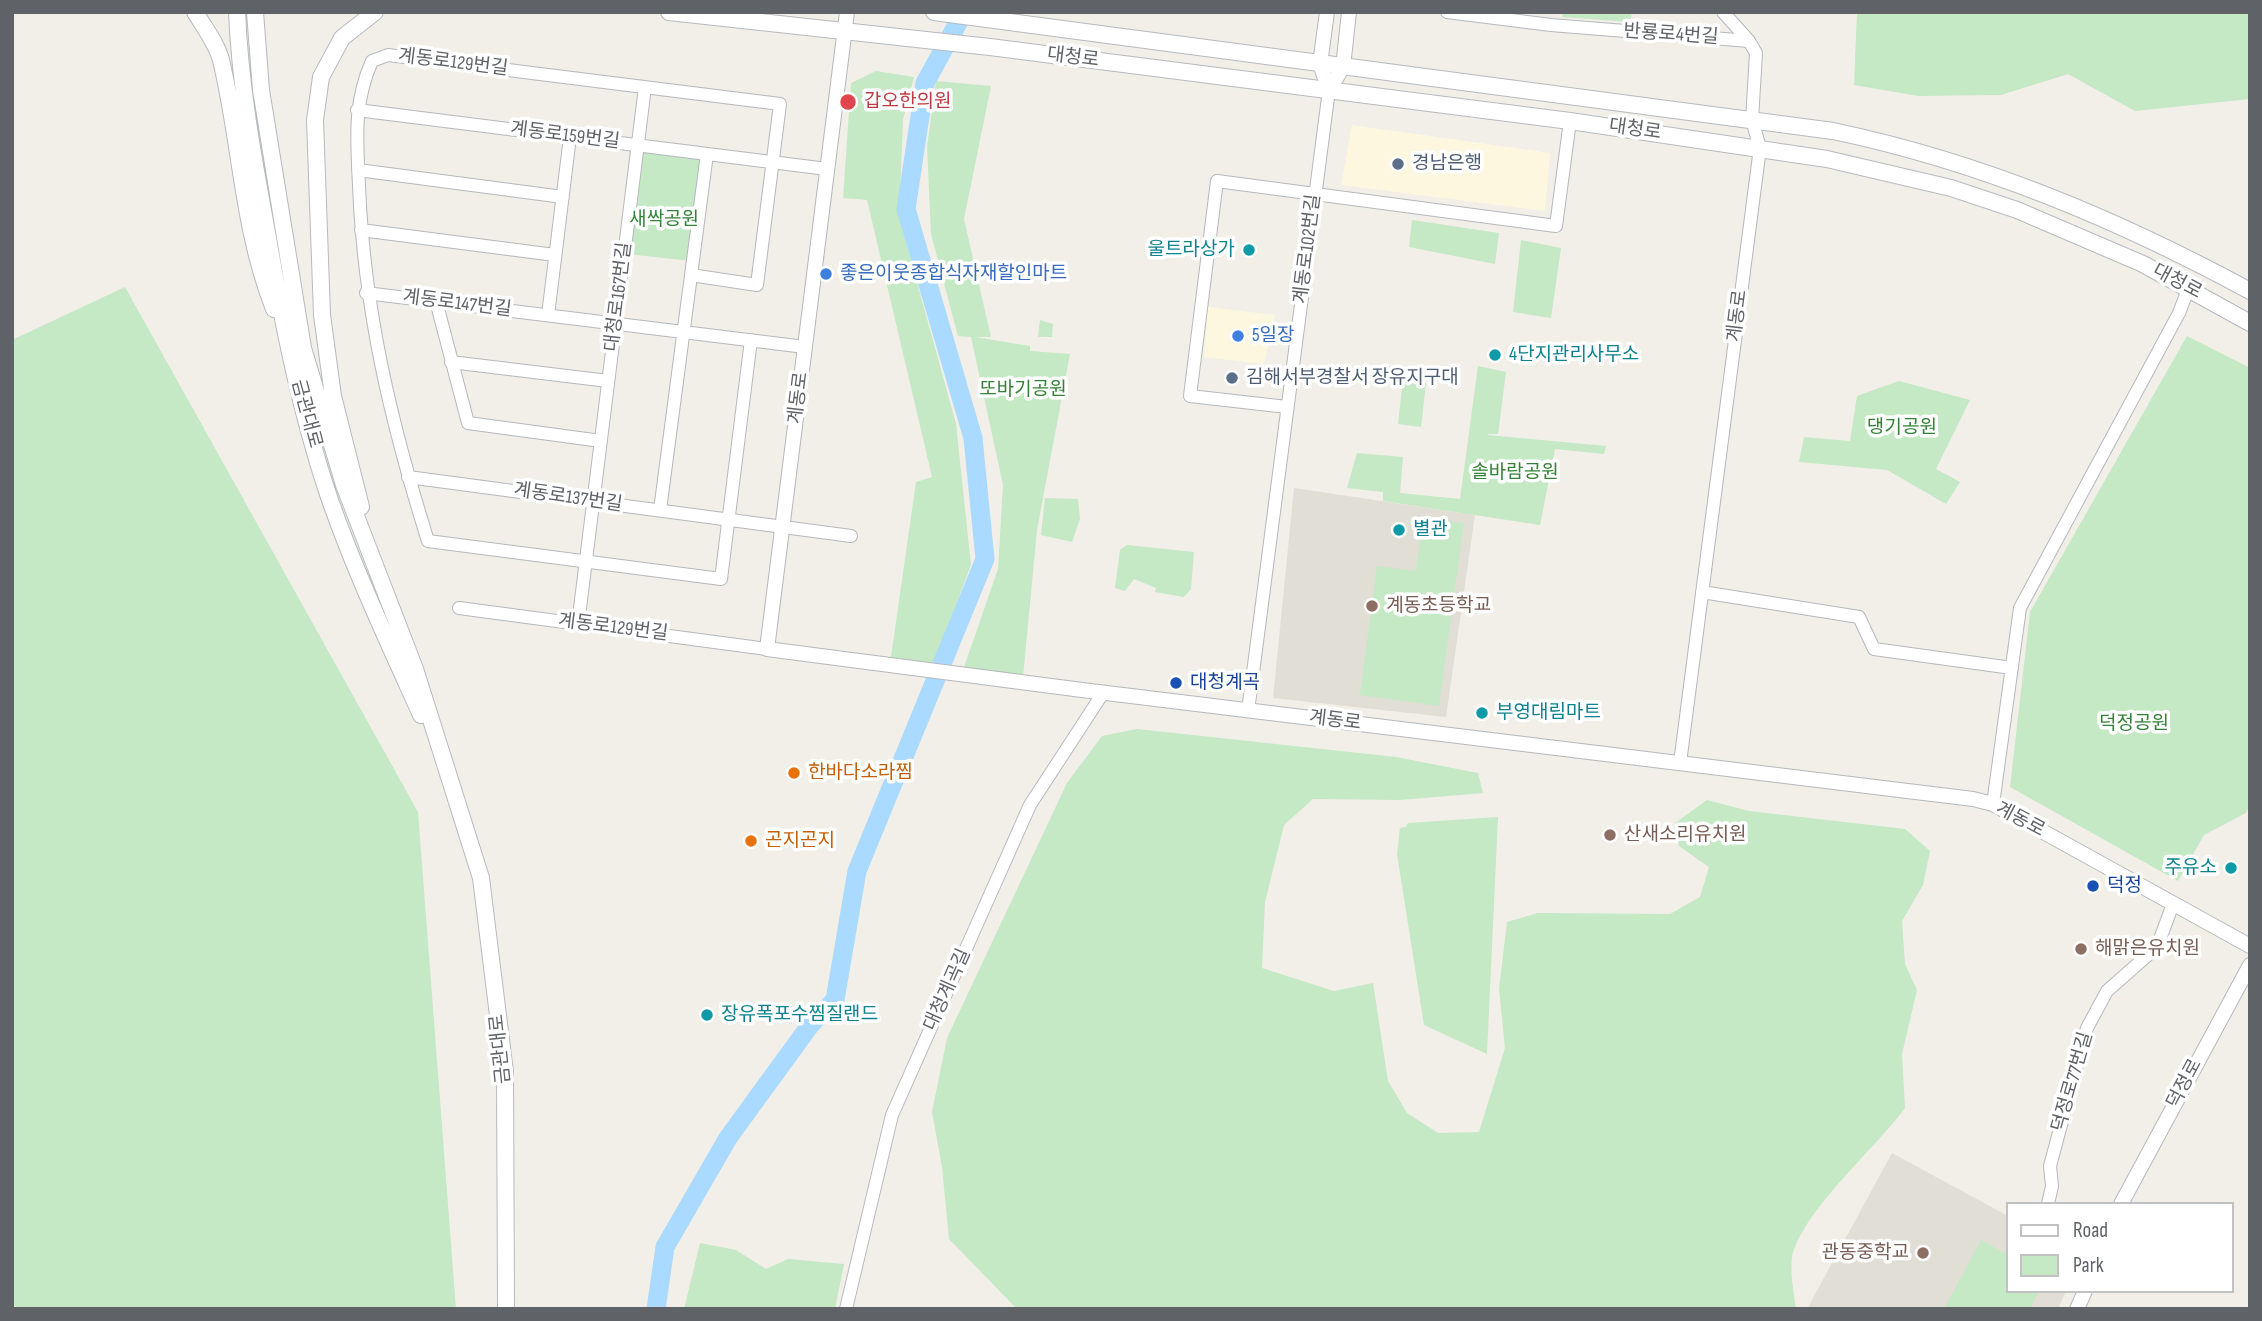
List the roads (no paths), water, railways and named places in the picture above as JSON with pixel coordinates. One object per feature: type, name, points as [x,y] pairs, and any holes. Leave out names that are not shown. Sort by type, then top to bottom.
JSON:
[{"type":"main road","points":[[195,12],[221,58],[245,212],[256,259],[290,350]]},
{"type":"main road","name":"금관대로","points":[[237,12],[239,58],[251,144],[290,350],[305,413],[361,582],[457,794]]},
{"type":"main road","name":"금관대로","points":[[255,12],[261,90],[303,348],[344,485],[415,669],[457,794],[481,878],[505,1072],[506,1309]]},
{"type":"main road","points":[[375,12],[342,38],[321,77],[315,120],[321,315],[333,396],[380,580]]},
{"type":"main road","points":[[669,12],[845,31]]},
{"type":"main road","name":"대청로","points":[[934,12],[1833,131],[1903,146],[2015,181],[2085,208],[2250,291]]},
{"type":"main road","name":"대청로","points":[[845,31],[1570,121],[1827,159],[1951,188],[2074,233],[2189,287],[2250,323]]},
{"type":"street","name":"계동로","points":[[847,12],[767,649],[990,679],[1973,799],[1993,804],[2250,946]]},
{"type":"street","points":[[1327,12],[1320,64],[1329,90]]},
{"type":"street","points":[[1329,90],[1343,67],[1349,12]]},
{"type":"street","name":"반룡로4번길","points":[[1447,12],[1551,19],[1749,41]]},
{"type":"street","points":[[1723,12],[1749,41]]},
{"type":"street","name":"계동로","points":[[1680,763],[1760,148],[1752,120],[1756,53],[1749,41]]},
{"type":"street","name":"계동로129번길","points":[[586,560],[428,541],[408,477],[376,349],[366,293],[357,110],[361,85],[372,61],[388,55],[645,88]]},
{"type":"street","points":[[645,88],[780,104],[757,285],[691,275]]},
{"type":"street","name":"대청로167번길","points":[[578,624],[645,88]]},
{"type":"street","name":"계동로102번길","points":[[1248,711],[1329,90]]},
{"type":"street","name":"계동로159번길","points":[[357,110],[827,169]]},
{"type":"street","points":[[1287,407],[1190,396],[1217,181],[1556,226],[1570,121]]},
{"type":"street","points":[[548,315],[570,137]]},
{"type":"street","points":[[660,510],[707,154]]},
{"type":"street","points":[[358,170],[562,197]]},
{"type":"street","points":[[361,230],[555,255]]},
{"type":"street","points":[[1993,804],[2020,608],[2167,335],[2189,287]]},
{"type":"street","name":"계동로147번길","points":[[366,293],[805,347]]},
{"type":"street","points":[[436,301],[468,423],[601,441]]},
{"type":"street","points":[[586,560],[721,579],[751,340]]},
{"type":"street","points":[[451,362],[608,381]]},
{"type":"street","name":"계동로137번길","points":[[408,477],[851,536]]},
{"type":"street","points":[[1702,592],[1859,617],[1874,649],[2012,668]]},
{"type":"street","name":"계동로129번길","points":[[459,608],[767,649]]},
{"type":"street","name":"대청계곡길","points":[[846,1309],[892,1115],[1030,805],[1103,693]]},
{"type":"street","name":"덕정로77번길","points":[[2048,1202],[2052,1186],[2050,1166],[2087,1028],[2107,990],[2157,947],[2174,904]]},
{"type":"street","name":"덕정로","points":[[2122,1202],[2250,965]]},
{"type":"street","points":[[2077,1309],[2084,1293]]},
{"type":"waterway","points":[[656,1309],[665,1247],[728,1138],[811,1024],[835,1000],[857,871],[985,559],[973,438],[906,209],[925,83],[964,12]]},
{"type":"place","name":"갑오한의원","points":[[848,102]]},
{"type":"place","name":"경남은행","points":[[1398,164]]},
{"type":"place","name":"울트라상가","points":[[1249,250]]},
{"type":"place","name":"좋은이웃종합식자재할인마트","points":[[826,274]]},
{"type":"place","name":"5일장","points":[[1238,336]]},
{"type":"place","name":"4단지관리사무소","points":[[1495,355]]},
{"type":"place","name":"김해서부경찰서 장유지구대","points":[[1232,378]]},
{"type":"place","name":"별관","points":[[1399,530]]},
{"type":"place","name":"계동초등학교","points":[[1372,606]]},
{"type":"place","name":"대청계곡","points":[[1176,683]]},
{"type":"place","name":"부영대림마트","points":[[1482,713]]},
{"type":"place","name":"한바다소라찜","points":[[794,773]]},
{"type":"place","name":"산새소리유치원","points":[[1610,835]]},
{"type":"place","name":"곤지곤지","points":[[751,841]]},
{"type":"place","name":"주유소","points":[[2231,868]]},
{"type":"place","name":"덕정","points":[[2093,886]]},
{"type":"place","name":"해맑은유치원","points":[[2081,949]]},
{"type":"place","name":"장유폭포수찜질랜드","points":[[707,1015]]},
{"type":"place","name":"관동중학교","points":[[1923,1253]]},
{"type":"park label","name":"새싹공원","points":[[664,220]]},
{"type":"park label","name":"또바기공원","points":[[1023,390]]},
{"type":"park label","name":"댕기공원","points":[[1902,428]]},
{"type":"park label","name":"솔바람공원","points":[[1515,473]]},
{"type":"park label","name":"덕정공원","points":[[2134,724]]}]
